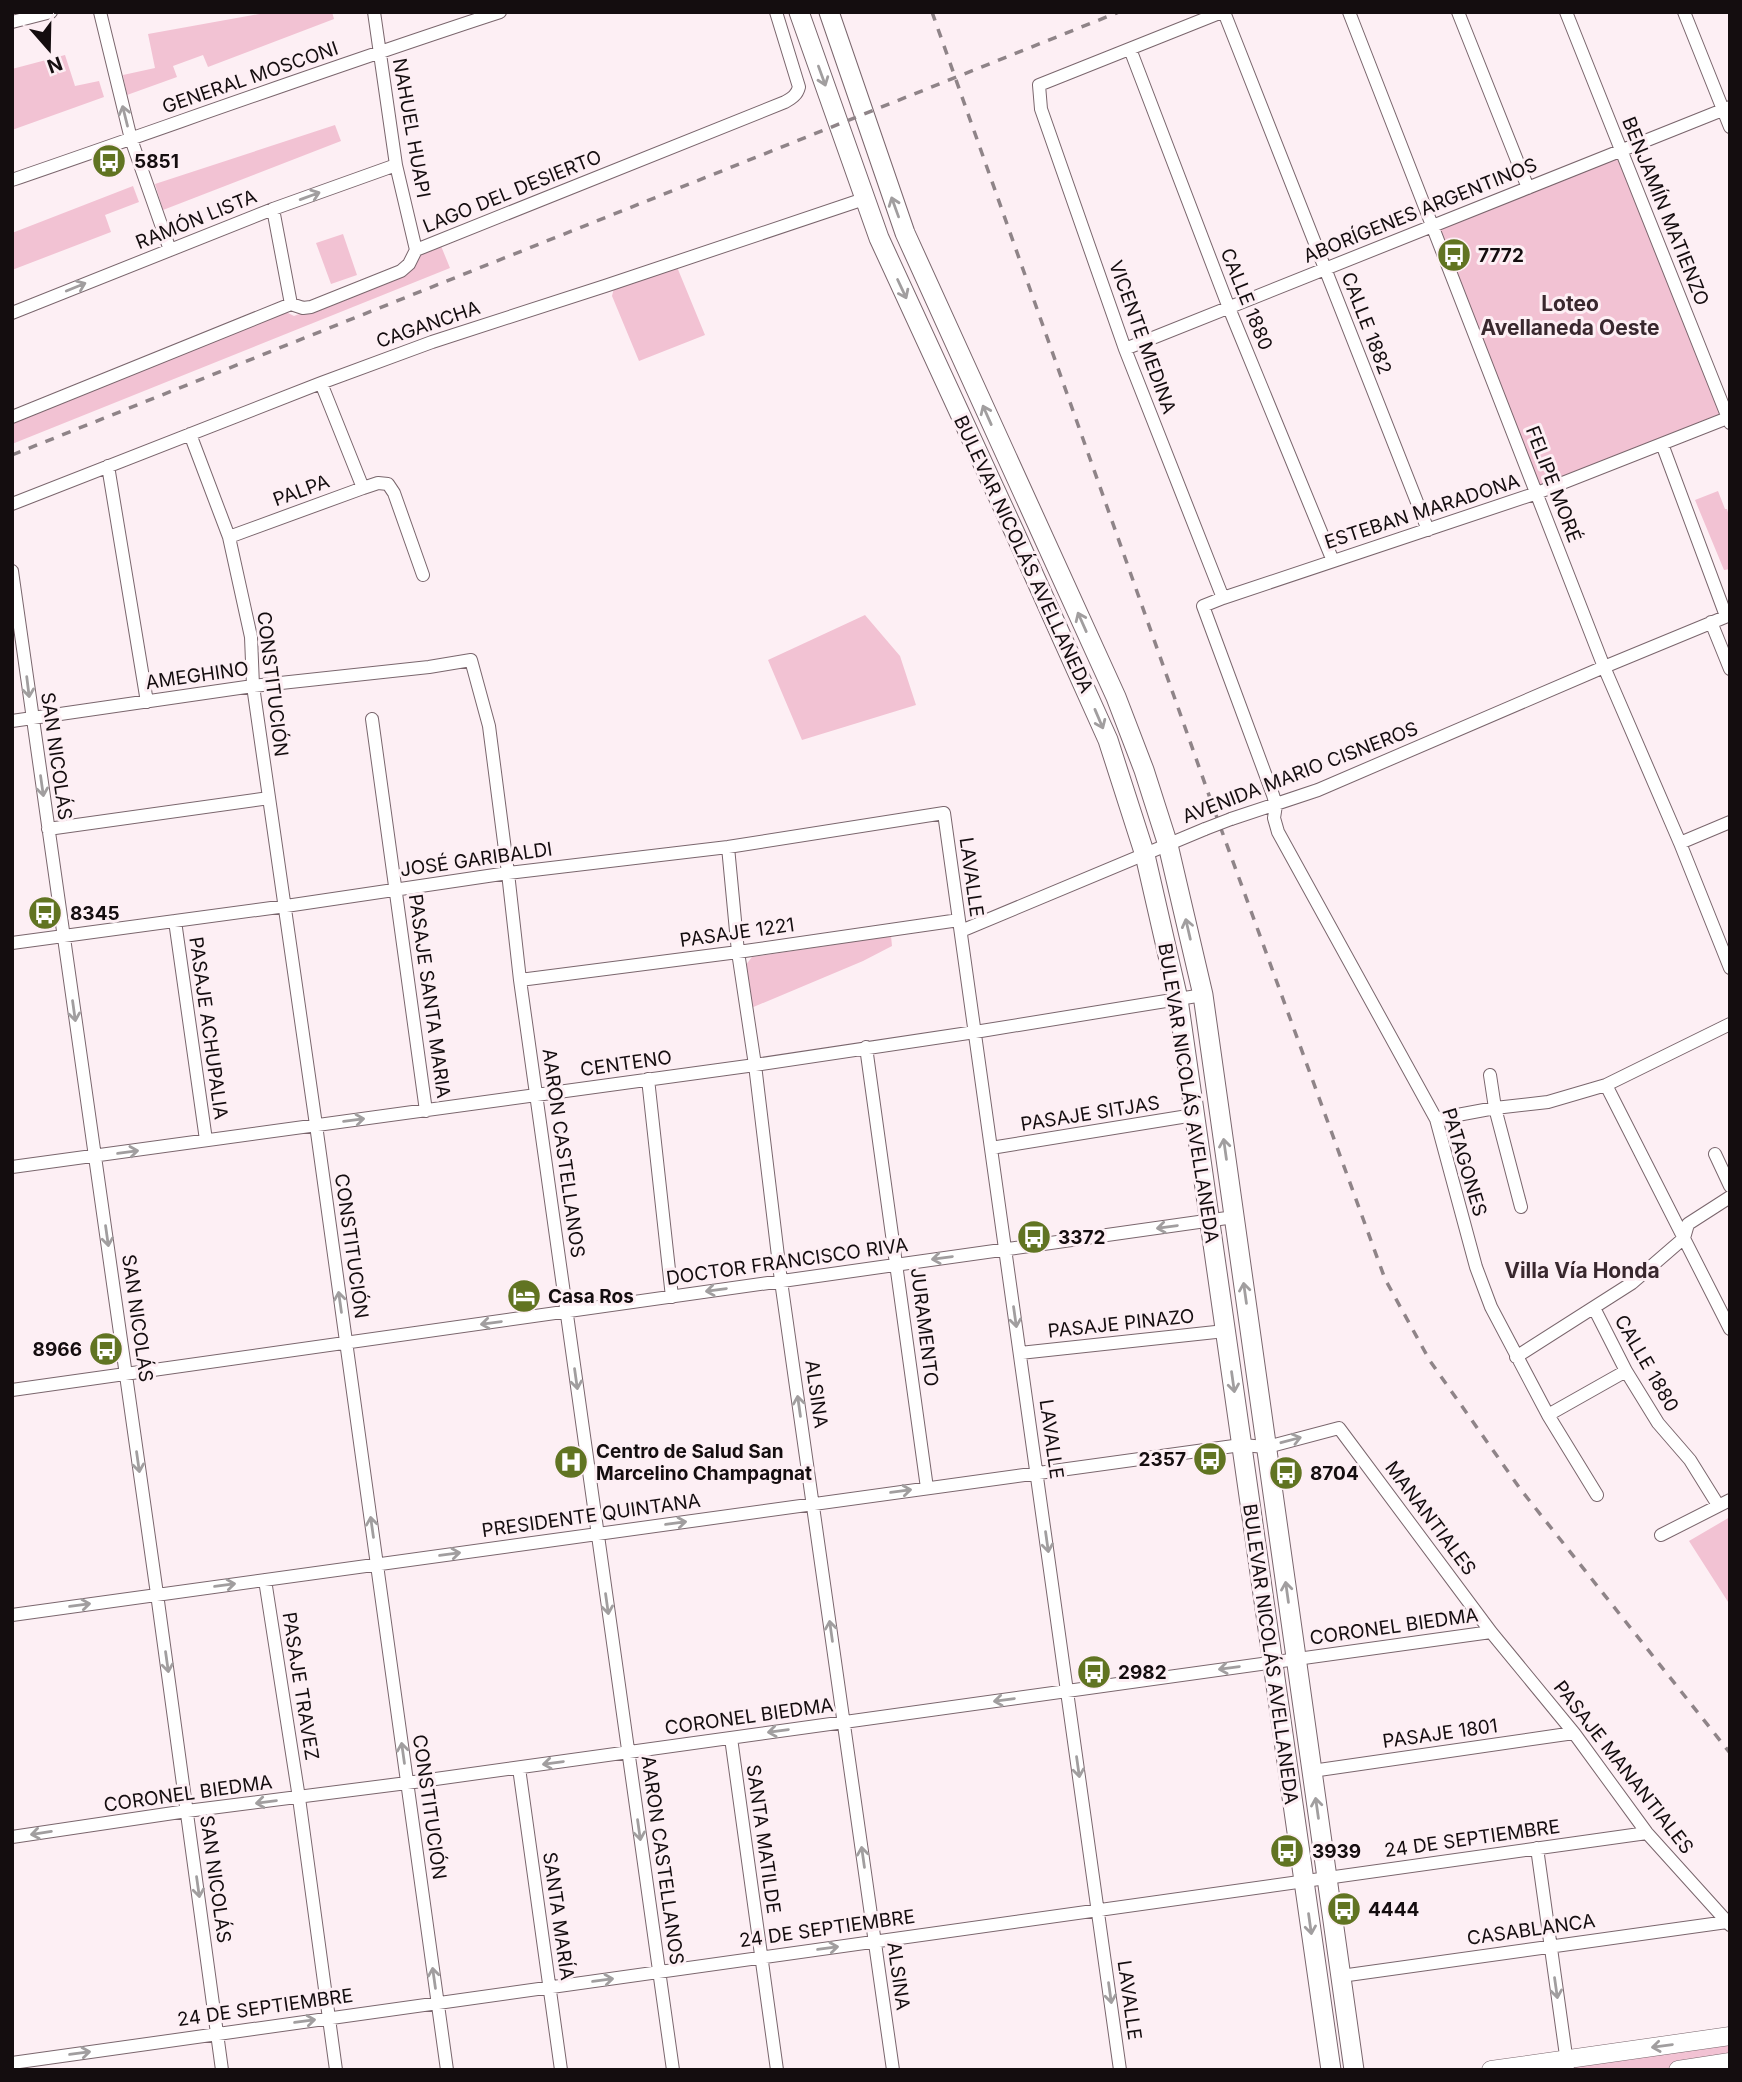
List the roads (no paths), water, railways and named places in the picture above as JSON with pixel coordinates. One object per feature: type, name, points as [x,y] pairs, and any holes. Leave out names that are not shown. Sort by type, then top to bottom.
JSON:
[{"type":"main road","name":"BULEVAR NICOLÁS AVELLANEDA","points":[[799,12],[879,238],[1092,703],[1122,778],[1145,855],[1178,999],[1331,2070]]},
{"type":"main road","name":"BULEVAR NICOLÁS AVELLANEDA","points":[[829,12],[905,233],[1116,697],[1144,770],[1168,845],[1203,995],[1354,2070]]},
{"type":"main road","points":[[1491,2070],[1567,2064],[1730,2036]]},
{"type":"main road","points":[[1678,2070],[1730,2063]]},
{"type":"street","points":[[12,22],[51,12]]},
{"type":"street","points":[[100,12],[131,139],[170,250]]},
{"type":"street","name":"NAHUEL HUAPI","points":[[374,12],[396,165],[416,250]]},
{"type":"street","name":"GENERAL MOSCONI","points":[[12,180],[500,12]]},
{"type":"street","name":"LAGO DEL DESIERTO","points":[[12,417],[291,304],[303,308],[311,307],[401,271],[409,264],[416,250],[785,102],[798,92],[798,80],[776,12]]},
{"type":"street","points":[[1130,49],[1223,12]]},
{"type":"street","name":"CALLE 1882","points":[[1223,12],[1428,530]]},
{"type":"street","name":"FELIPE MORÉ","points":[[1349,12],[1604,667],[1680,843],[1730,968]]},
{"type":"street","points":[[1458,12],[1528,188]]},
{"type":"street","name":"BENJAMÍN MATIENZO","points":[[1566,12],[1729,419]]},
{"type":"street","points":[[1684,12],[1726,108],[1730,127]]},
{"type":"street","name":"VICENTE MEDINA","points":[[1130,49],[1039,85],[1041,109],[1125,349],[1223,598]]},
{"type":"street","name":"CALLE 1880","points":[[1130,49],[1229,308],[1333,561]]},
{"type":"street","name":"ABORÍGENES ARGENTINOS","points":[[1125,349],[1726,108]]},
{"type":"street","name":"RAMÓN LISTA","points":[[12,313],[273,209],[396,165]]},
{"type":"street","name":"CAGANCHA","points":[[12,504],[432,342],[864,199]]},
{"type":"street","points":[[273,209],[291,304]]},
{"type":"street","points":[[321,383],[363,488]]},
{"type":"street","name":"ESTEBAN MARADONA","points":[[1276,805],[1203,606],[1537,493],[1729,419]]},
{"type":"street","name":"CONSTITUCIÓN","points":[[190,434],[229,537],[251,637],[253,686],[286,906],[447,2070]]},
{"type":"street","points":[[1662,444],[1728,616]]},
{"type":"street","points":[[108,466],[147,702]]},
{"type":"street","name":"PALPA","points":[[229,537],[378,483],[388,484],[394,493],[424,575]]},
{"type":"street","name":"SAN NICOLÁS","points":[[12,571],[16,624],[158,1594],[222,2070]]},
{"type":"street","name":"AVENIDA MARIO CISNEROS","points":[[960,925],[1145,855],[1231,819],[1318,790],[1728,616]]},
{"type":"street","points":[[1711,622],[1730,669]]},
{"type":"street","name":"AMEGHINO","points":[[12,721],[253,686],[471,660]]},
{"type":"street","name":"AARON CASTELLANOS","points":[[471,660],[489,726],[520,980],[673,2070]]},
{"type":"street","name":"PASAJE SANTA MARIA","points":[[372,719],[426,1111]]},
{"type":"street","points":[[48,829],[269,798]]},
{"type":"street","name":"PATAGONES","points":[[1276,805],[1274,818],[1278,832],[1436,1119],[1476,1267],[1491,1307],[1548,1415],[1597,1495]]},
{"type":"street","name":"JOSÉ GARIBALDI","points":[[12,943],[508,873],[728,846],[944,813]]},
{"type":"street","name":"LAVALLE","points":[[944,813],[1120,2070]]},
{"type":"street","points":[[1680,843],[1730,822]]},
{"type":"street","name":"ALSINA","points":[[728,846],[738,951],[755,1065],[781,1281],[893,2070]]},
{"type":"street","name":"PASAJE ACHUPALIA","points":[[175,920],[205,1140]]},
{"type":"street","name":"PASAJE 1221","points":[[520,980],[960,925]]},
{"type":"street","name":"CENTENO","points":[[12,1167],[755,1065],[1203,995]]},
{"type":"street","points":[[1436,1119],[1548,1102],[1606,1085],[1730,1024]]},
{"type":"street","name":"JURAMENTO","points":[[866,1047],[927,1488]]},
{"type":"street","points":[[1490,1075],[1495,1108],[1521,1208]]},
{"type":"street","points":[[648,1079],[672,1297]]},
{"type":"street","points":[[1606,1085],[1730,1329]]},
{"type":"street","name":"PASAJE SITJAS","points":[[991,1148],[1195,1115]]},
{"type":"street","points":[[1715,1154],[1730,1186]]},
{"type":"street","points":[[1516,1357],[1632,1283],[1684,1238],[1688,1224],[1730,1197]]},
{"type":"street","name":"DOCTOR FRANCISCO RIVA","points":[[12,1390],[1234,1217]]},
{"type":"street","name":"CALLE 1880","points":[[1594,1308],[1626,1371],[1658,1423],[1724,1502]]},
{"type":"street","name":"PASAJE PINAZO","points":[[1020,1353],[1225,1331]]},
{"type":"street","points":[[1548,1415],[1626,1371]]},
{"type":"street","name":"PRESIDENTE QUINTANA","points":[[12,1615],[1241,1445],[1267,1447],[1339,1427]]},
{"type":"street","name":"MANANTIALES","points":[[1339,1427],[1491,1632]]},
{"type":"street","points":[[1661,1535],[1724,1502]]},
{"type":"street","name":"PASAJE TRAVEZ","points":[[265,1580],[299,1798],[336,2070]]},
{"type":"street","name":"CORONEL BIEDMA","points":[[12,1837],[1491,1632]]},
{"type":"street","name":"PASAJE MANANTIALES","points":[[1491,1632],[1574,1732],[1647,1833],[1728,1923]]},
{"type":"street","name":"PASAJE 1801","points":[[1312,1771],[1574,1732]]},
{"type":"street","name":"SANTA MATILDE","points":[[731,1738],[777,2070]]},
{"type":"street","name":"SANTA MARÍA","points":[[519,1768],[561,2070]]},
{"type":"street","name":"24 DE SEPTIEMBRE","points":[[12,2063],[1647,1833]]},
{"type":"street","points":[[1537,1848],[1567,2064]]},
{"type":"street","name":"CASABLANCA","points":[[1341,1976],[1728,1923]]},
{"type":"railway","points":[[932,12],[1216,815],[1385,1279],[1430,1361],[1521,1490],[1730,1753]]},
{"type":"railway","points":[[12,455],[1119,12]]},
{"type":"place","name":"5851","points":[[109,161]]},
{"type":"place","name":"7772","points":[[1454,255]]},
{"type":"place","name":"8345","points":[[45,913]]},
{"type":"place","name":"3372","points":[[1034,1237]]},
{"type":"place","name":"Casa Ros","points":[[524,1296]]},
{"type":"place","name":"8966","points":[[106,1349]]},
{"type":"place","name":"2357","points":[[1210,1459]]},
{"type":"place","name":"Centro de Salud San Marcelino Champagnat","points":[[571,1462]]},
{"type":"place","name":"8704","points":[[1286,1473]]},
{"type":"place","name":"2982","points":[[1094,1672]]},
{"type":"place","name":"3939","points":[[1287,1851]]},
{"type":"place","name":"4444","points":[[1344,1909]]},
{"type":"district","name":"Loteo Avellaneda Oeste","points":[[1570,316]]},
{"type":"district","name":"Villa Vía Honda","points":[[1582,1271]]}]
